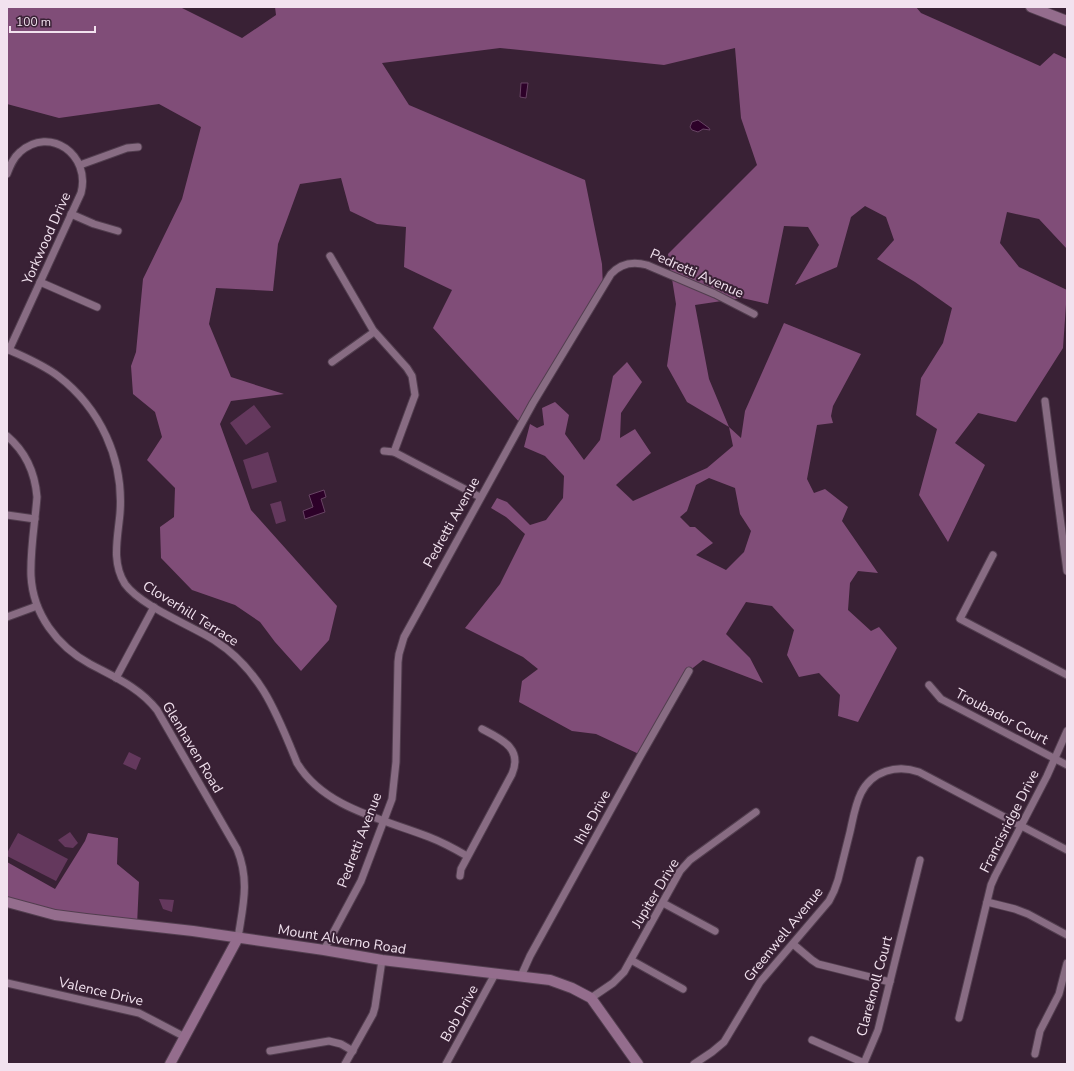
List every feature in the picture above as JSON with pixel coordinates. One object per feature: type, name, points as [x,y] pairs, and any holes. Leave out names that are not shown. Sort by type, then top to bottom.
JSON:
[{"type":"street","points":[[1031,7],[1067,21]]},
{"type":"street","points":[[7,174],[17,155],[27,147],[42,142],[56,144],[63,147],[71,153],[80,166],[127,148],[138,147]]},
{"type":"street","name":"Yorkwood Drive","points":[[8,349],[40,282],[82,187],[83,179],[80,166]]},
{"type":"street","points":[[71,214],[94,224],[118,231]]},
{"type":"street","points":[[330,256],[374,332],[407,368],[412,376],[415,395],[394,452]]},
{"type":"street","name":"Pedretti Avenue","points":[[324,950],[361,881],[392,799],[396,762],[398,662],[401,644],[533,403],[611,274],[618,267],[628,263],[647,265],[715,294],[754,314]]},
{"type":"street","points":[[40,282],[97,307]]},
{"type":"street","points":[[332,362],[374,332]]},
{"type":"street","name":"Cloverhill Terrace","points":[[8,349],[46,368],[70,385],[87,404],[103,428],[113,452],[119,480],[120,512],[116,553],[118,569],[124,583],[129,589],[154,607],[224,647],[246,666],[271,701],[303,772],[325,793],[352,808],[430,837],[467,856]]},
{"type":"street","points":[[1045,400],[1067,571]]},
{"type":"street","name":"Glenhaven Road","points":[[7,436],[23,453],[31,467],[34,477],[37,497],[31,572],[32,588],[37,606],[49,629],[66,648],[85,661],[143,694],[157,710],[241,858],[245,879],[245,889],[238,938]]},
{"type":"street","points":[[384,451],[394,452],[480,498]]},
{"type":"street","points":[[7,515],[35,519]]},
{"type":"street","points":[[993,554],[960,619],[1067,675]]},
{"type":"street","points":[[7,617],[37,606]]},
{"type":"street","points":[[116,678],[154,607]]},
{"type":"street","name":"Ihle Drive","points":[[521,976],[530,956],[641,755],[690,671]]},
{"type":"street","name":"Troubador Court","points":[[929,686],[941,699],[1067,765]]},
{"type":"street","points":[[460,876],[461,869],[467,856],[512,774],[515,764],[513,753],[507,743],[482,729]]},
{"type":"street","name":"Francisridge Drive","points":[[959,1018],[987,902],[995,876],[1056,759],[1067,731]]},
{"type":"street","name":"Greenwell Avenue","points":[[694,1064],[724,1042],[760,982],[824,909],[834,891],[858,800],[865,786],[870,780],[881,773],[888,770],[904,769],[919,772],[1067,850]]},
{"type":"street","name":"Jupiter Drive","points":[[591,998],[619,978],[631,960],[680,872],[690,860],[756,812]]},
{"type":"street","name":"Clareknoll Court","points":[[812,1040],[864,1063],[878,1030],[920,860]]},
{"type":"street","name":"Mount Alverno Road","points":[[7,902],[55,915],[193,931],[382,960],[550,980],[591,998],[638,1064]]},
{"type":"street","points":[[987,902],[1028,914],[1067,935]]},
{"type":"street","points":[[663,903],[715,931]]},
{"type":"street","points":[[170,1064],[238,938]]},
{"type":"street","points":[[793,944],[818,964],[890,982]]},
{"type":"street","points":[[346,1064],[371,1019],[375,1007],[382,960]]},
{"type":"street","points":[[631,960],[683,989]]},
{"type":"street","points":[[1035,1054],[1040,1031],[1059,994],[1067,963]]},
{"type":"street","name":"Bob Drive","points":[[446,1064],[495,974]]},
{"type":"street","name":"Valence Drive","points":[[7,983],[139,1013],[185,1036]]},
{"type":"street","points":[[270,1050],[329,1042],[341,1044],[353,1051]]},
{"type":"shaded area","points":[[7,7],[180,7],[242,38],[276,15],[275,7],[916,7],[921,13],[1040,66],[1054,53],[1067,59],[1067,249],[1039,219],[1007,212],[1000,243],[1019,267],[1067,290],[1063,348],[1016,422],[978,413],[955,443],[985,465],[948,542],[919,495],[937,429],[916,415],[921,378],[943,343],[952,308],[915,282],[877,259],[894,240],[886,217],[865,206],[851,217],[837,267],[795,285],[819,245],[808,227],[784,226],[768,304],[742,298],[695,305],[709,379],[729,427],[687,402],[667,366],[676,304],[668,254],[757,165],[741,118],[735,48],[664,65],[500,48],[382,63],[409,105],[585,180],[602,264],[603,288],[521,424],[433,328],[452,290],[404,267],[406,227],[377,224],[350,211],[341,178],[300,184],[278,244],[273,291],[216,288],[209,324],[231,377],[284,394],[231,401],[220,424],[251,510],[337,606],[329,640],[301,671],[275,642],[260,622],[235,605],[192,590],[161,558],[160,527],[174,517],[175,488],[147,460],[162,437],[155,412],[133,394],[131,366],[136,352],[143,279],[182,199],[201,127],[159,104],[59,118],[7,104]]},
{"type":"shaded area","points":[[521,83],[528,83],[526,98],[520,97]]},
{"type":"shaded area","points":[[698,120],[710,130],[703,129],[698,132],[692,130],[690,127],[692,122]]},
{"type":"shaded area","points":[[784,323],[861,354],[833,406],[831,416],[833,423],[817,425],[807,479],[814,493],[825,489],[848,507],[842,521],[878,573],[858,571],[850,583],[848,610],[871,631],[879,627],[897,648],[858,722],[838,716],[840,695],[819,673],[799,677],[787,655],[794,630],[772,606],[746,602],[726,634],[750,658],[763,683],[703,660],[689,671],[641,755],[596,734],[572,731],[519,702],[522,681],[538,669],[523,657],[465,628],[500,584],[525,534],[506,517],[491,508],[497,498],[507,502],[530,525],[546,520],[563,498],[564,476],[545,456],[524,447],[530,424],[537,428],[544,425],[542,408],[555,402],[569,415],[565,434],[584,460],[600,440],[613,376],[627,362],[642,382],[621,413],[620,438],[635,429],[651,453],[616,485],[633,501],[707,468],[733,446],[729,427],[741,438],[745,411]],"holes":[[[709,478],[735,488],[740,514],[751,531],[744,552],[726,570],[696,555],[713,543],[695,527],[690,527],[680,517],[687,511],[696,485]]]},
{"type":"shaded area","points":[[254,405],[271,427],[246,445],[230,423]]},
{"type":"shaded area","points":[[268,452],[277,482],[252,489],[243,460]]},
{"type":"shaded area","points":[[324,490],[326,497],[321,499],[325,512],[305,519],[303,511],[313,507],[309,495]]},
{"type":"shaded area","points":[[281,501],[286,521],[276,524],[270,504]]},
{"type":"shaded area","points":[[129,752],[141,758],[136,770],[123,764]]},
{"type":"shaded area","points":[[70,832],[78,843],[73,848],[65,847],[58,840]]},
{"type":"shaded area","points":[[18,833],[68,859],[56,881],[7,856],[7,853]]},
{"type":"shaded area","points":[[88,833],[118,838],[117,864],[139,882],[137,925],[7,902],[7,862],[55,889],[85,841]]},
{"type":"shaded area","points":[[159,899],[174,900],[172,912],[163,909]]}]
